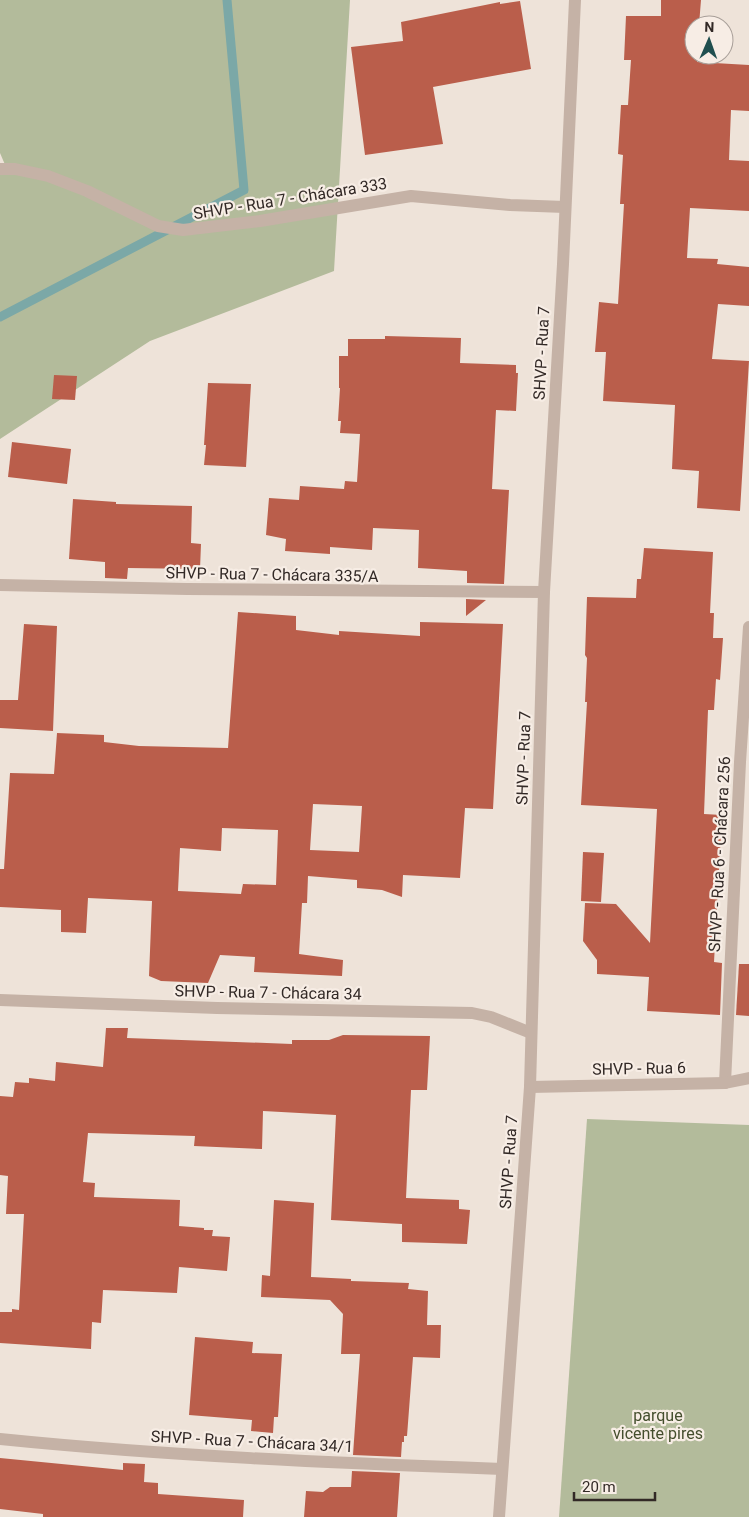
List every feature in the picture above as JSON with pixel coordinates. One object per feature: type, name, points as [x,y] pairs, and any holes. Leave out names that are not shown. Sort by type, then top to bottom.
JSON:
[{"type":"street","name":"SHVP - Rua 7","points":[[500,1517],[530,1087],[544,592],[566,207],[575,0]]},
{"type":"street","name":"SHVP - Rua 7 - Chácara 333","points":[[0,168],[48,176],[87,191],[158,226],[183,230],[260,221],[411,196],[510,205],[566,207]]},
{"type":"street","name":"SHVP - Rua 7 - Chácara 335/A","points":[[0,585],[186,589],[544,592]]},
{"type":"street","name":"SHVP - Rua 6 - Chácara 256","points":[[725,1083],[740,762],[749,627]]},
{"type":"street","name":"SHVP - Rua 7 - Chácara 34","points":[[0,1000],[217,1008],[472,1013],[491,1017],[531,1033]]},
{"type":"street","name":"SHVP - Rua 6","points":[[530,1087],[725,1083],[749,1078]]},
{"type":"street","name":"SHVP - Rua 7 - Chácara 34/1","points":[[0,1439],[86,1448],[502,1469]]},
{"type":"green space","points":[[0,0],[350,0],[334,271],[150,341],[0,439],[0,172],[6,167],[0,153]]},
{"type":"green space","name":"parque vicente pires","points":[[587,1119],[749,1125],[749,1517],[559,1517]]},
{"type":"building","points":[[661,0],[701,0],[700,15],[684,15],[684,65],[749,65],[749,111],[731,110],[729,160],[749,161],[749,211],[690,208],[687,258],[718,259],[717,264],[749,267],[749,306],[718,304],[712,359],[749,361],[740,511],[697,508],[699,471],[672,469],[675,405],[603,401],[606,352],[595,352],[599,302],[618,304],[624,204],[620,204],[623,155],[618,154],[621,105],[628,105],[631,60],[624,60],[626,16],[661,16]]},
{"type":"building","points":[[520,1],[531,69],[433,87],[443,144],[365,155],[351,47],[403,41],[401,22],[500,2],[500,4]]},
{"type":"building","points":[[385,336],[461,338],[460,363],[516,365],[516,373],[518,373],[516,411],[496,410],[492,489],[509,490],[504,584],[467,583],[467,571],[418,568],[419,530],[373,528],[372,550],[330,547],[330,554],[285,551],[286,539],[266,535],[269,498],[299,500],[300,486],[344,489],[345,481],[357,482],[360,434],[340,433],[341,421],[338,421],[339,356],[348,356],[348,339],[385,339]]},
{"type":"building","points":[[54,375],[77,376],[75,400],[52,399]]},
{"type":"building","points":[[208,383],[251,384],[246,467],[204,465]]},
{"type":"building","points":[[12,442],[71,449],[67,484],[8,477]]},
{"type":"building","points":[[73,499],[116,502],[116,504],[192,506],[191,543],[201,544],[200,569],[128,568],[127,579],[105,578],[105,562],[69,559]]},
{"type":"building","points":[[644,548],[713,552],[710,613],[714,613],[713,638],[723,638],[720,680],[716,679],[714,710],[708,710],[704,814],[722,815],[714,962],[722,963],[720,1015],[647,1011],[649,977],[597,974],[597,960],[583,941],[585,903],[616,904],[650,943],[657,809],[581,805],[587,702],[585,702],[587,658],[585,655],[587,597],[636,598],[637,579],[641,579]]},
{"type":"building","points":[[466,599],[486,600],[466,616]]},
{"type":"building","points":[[238,612],[296,616],[296,630],[339,635],[339,631],[420,636],[420,622],[503,624],[493,809],[465,808],[460,878],[403,875],[402,897],[382,890],[357,888],[357,880],[308,876],[307,903],[302,903],[299,954],[343,960],[342,976],[254,972],[255,957],[220,955],[208,983],[161,981],[149,976],[152,901],[88,898],[86,933],[61,932],[61,910],[0,907],[0,869],[4,869],[10,773],[54,774],[57,733],[104,735],[104,742],[139,746],[228,748]],"holes":[[[313,804],[362,806],[359,852],[310,850]],[[222,828],[278,830],[276,885],[243,884],[241,894],[178,891],[180,848],[221,851]]]},
{"type":"building","points":[[24,624],[57,626],[53,731],[0,728],[0,700],[18,700]]},
{"type":"building","points":[[583,852],[604,853],[601,902],[581,901]]},
{"type":"building","points":[[739,964],[749,964],[749,1016],[736,1015]]},
{"type":"building","points":[[106,1028],[128,1028],[127,1038],[292,1044],[292,1040],[329,1040],[343,1035],[430,1036],[427,1090],[411,1090],[406,1198],[459,1200],[459,1209],[470,1210],[467,1244],[402,1242],[402,1224],[331,1220],[336,1115],[263,1111],[262,1149],[194,1146],[195,1136],[88,1133],[83,1182],[95,1183],[94,1197],[180,1200],[179,1226],[204,1228],[204,1230],[213,1230],[212,1236],[230,1237],[227,1271],[179,1267],[177,1293],[103,1290],[101,1323],[92,1322],[91,1349],[0,1343],[0,1312],[12,1312],[12,1309],[19,1310],[24,1214],[6,1214],[8,1176],[0,1175],[0,1096],[13,1097],[15,1082],[29,1083],[29,1078],[55,1081],[56,1062],[103,1067]]},
{"type":"building","points":[[274,1200],[314,1203],[311,1277],[351,1279],[351,1281],[409,1283],[408,1289],[428,1291],[427,1325],[441,1325],[440,1358],[413,1357],[407,1436],[404,1436],[404,1442],[402,1442],[401,1457],[353,1455],[360,1354],[341,1354],[343,1314],[330,1300],[261,1297],[262,1275],[270,1276]]},
{"type":"building","points":[[195,1337],[253,1342],[252,1353],[282,1354],[278,1417],[274,1417],[273,1433],[251,1431],[252,1420],[189,1415]]},
{"type":"building","points":[[0,1458],[123,1470],[123,1463],[145,1464],[144,1482],[158,1483],[158,1494],[244,1500],[243,1517],[43,1517],[43,1514],[0,1509]]},
{"type":"building","points":[[352,1471],[400,1473],[397,1517],[304,1517],[306,1491],[323,1492],[330,1487],[351,1487]]},
{"type":"waterway","points":[[0,317],[244,190],[227,0]]}]
